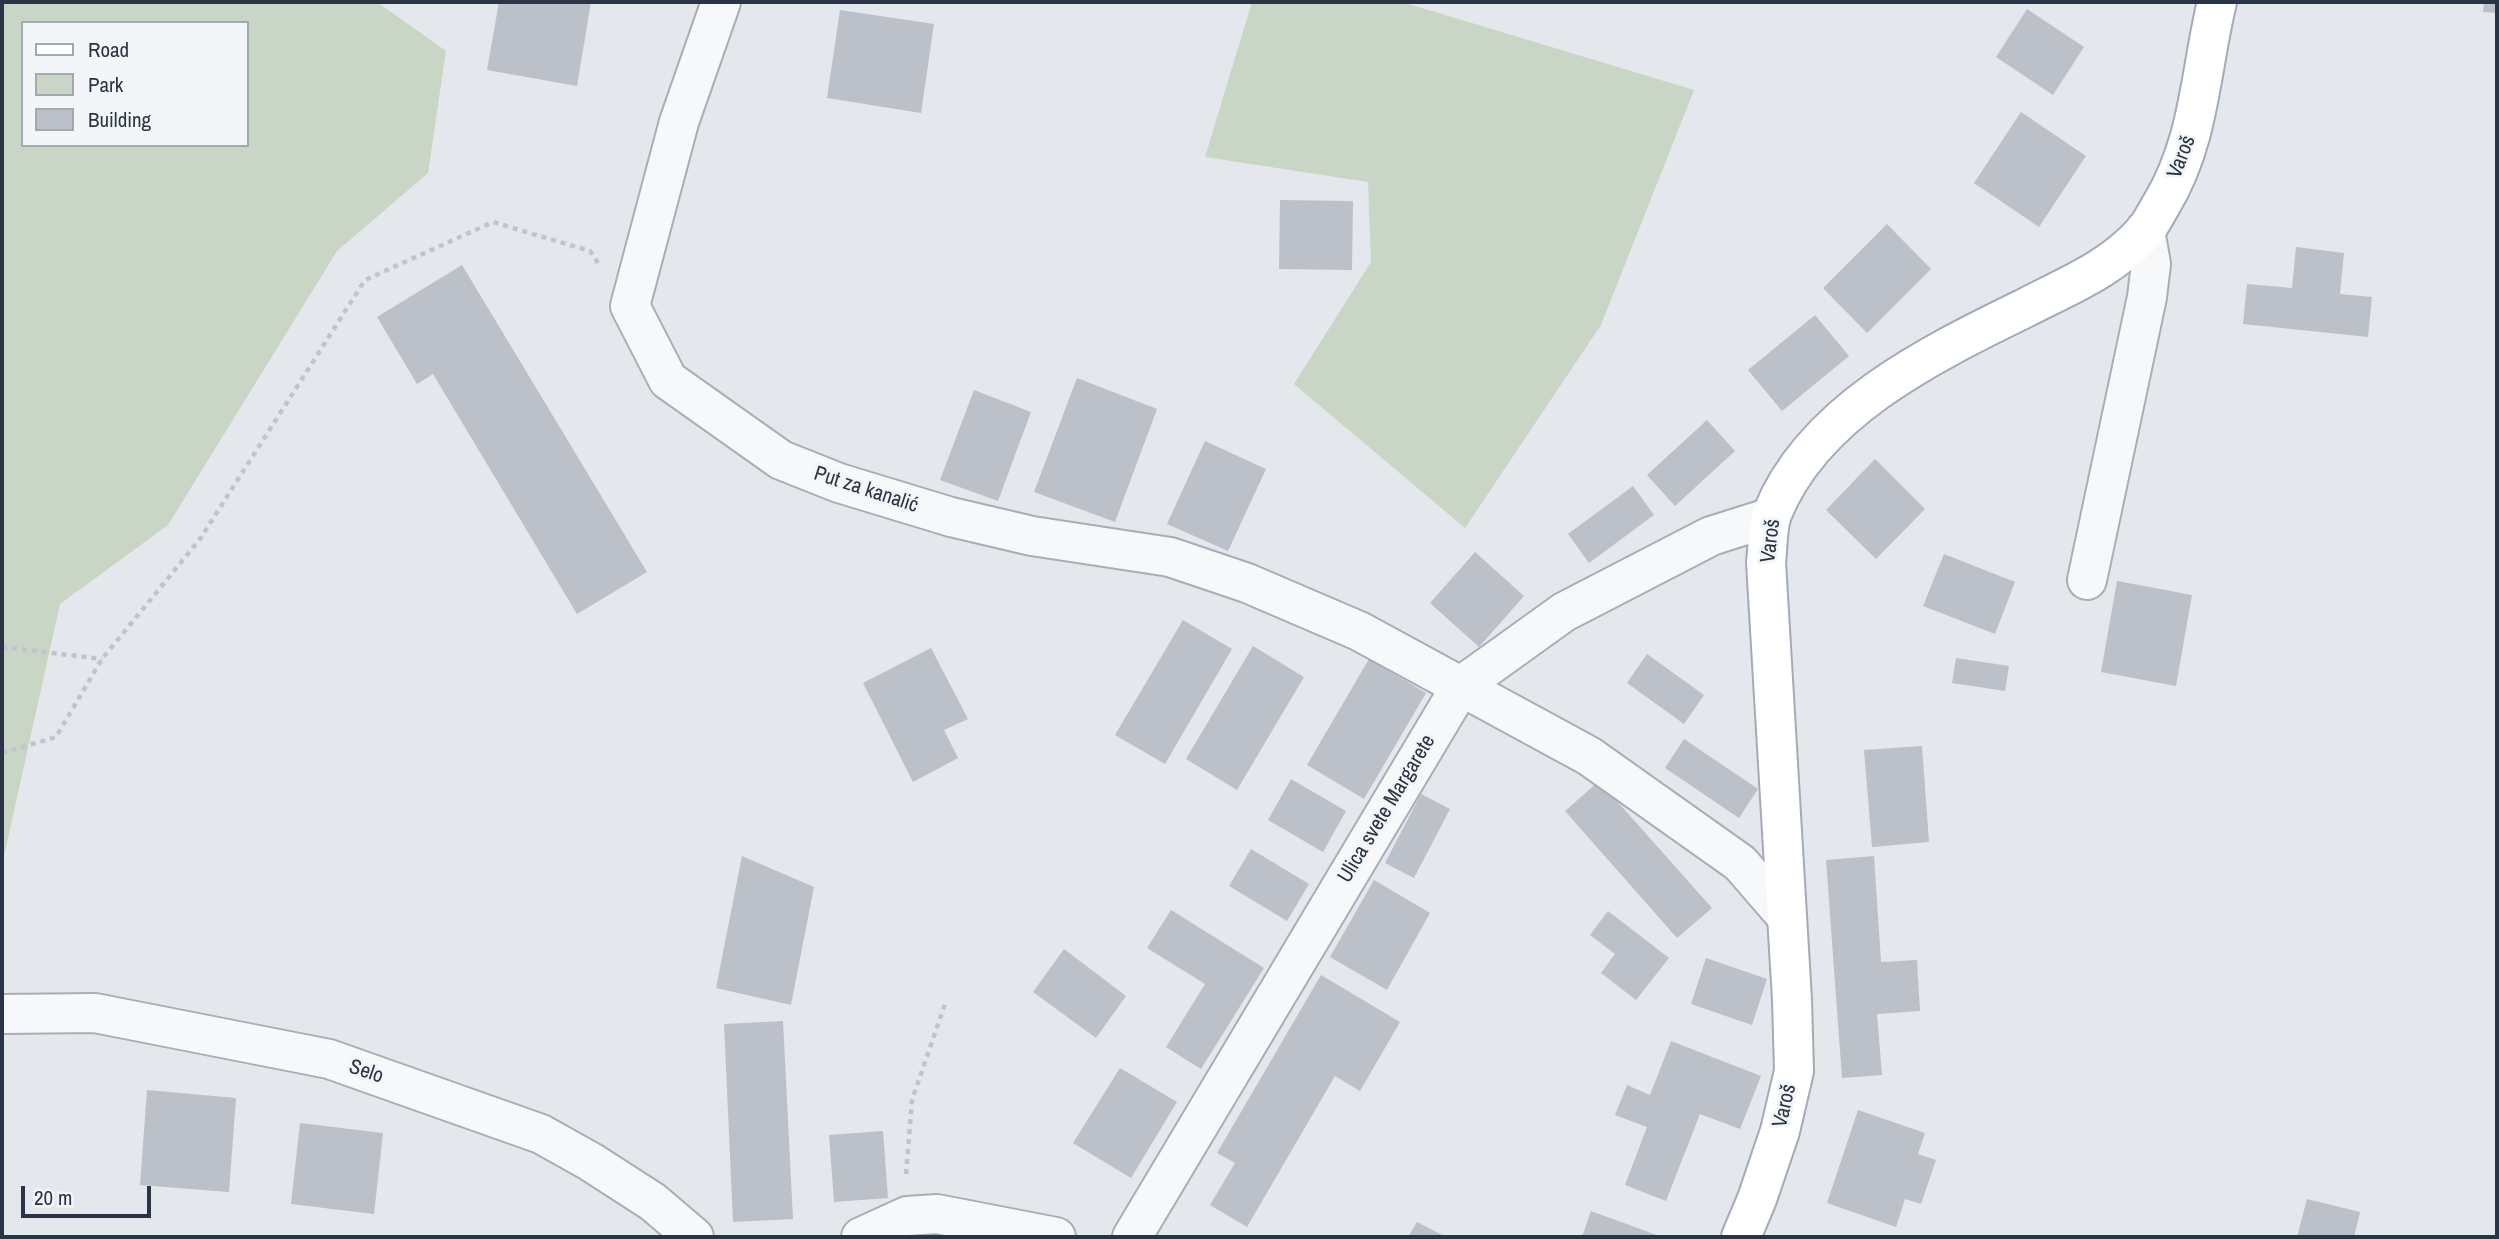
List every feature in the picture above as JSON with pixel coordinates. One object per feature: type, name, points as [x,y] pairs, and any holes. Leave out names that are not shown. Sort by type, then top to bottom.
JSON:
[{"type":"main road","name":"Varoš","points":[[1741,1237],[1780,1131],[1794,1071],[1766,562],[1771,517],[1788,483],[1808,453],[1840,420],[1903,372],[2108,266],[2145,230],[2170,190],[2193,131],[2217,2]]},
{"type":"street","points":[[630,306],[679,122],[721,2]]},
{"type":"street","points":[[2087,580],[2147,297],[2151,264],[2145,230]]},
{"type":"street","name":"Put za kanalić","points":[[630,306],[668,380],[780,460],[839,483],[951,517],[1032,536],[1171,557],[1247,583],[1359,631],[1589,756],[1740,863],[1785,915]]},
{"type":"street","name":"Ulica svete Margarete","points":[[1132,1237],[1461,686],[1564,612],[1711,536],[1771,517]]},
{"type":"street","name":"Selo","points":[[2,1013],[95,1013],[329,1059],[541,1134],[653,1202],[694,1237]]},
{"type":"street","points":[[861,1237],[907,1216],[937,1214],[1056,1237]]},
{"type":"path","points":[[2,752],[56,737],[102,659],[200,539],[365,280],[493,222],[590,251],[630,306]]},
{"type":"path","points":[[2,647],[102,659]]},
{"type":"path","points":[[907,1216],[906,1175],[912,1100],[946,1001]]},
{"type":"green space","points":[[2,2],[377,2],[446,51],[428,173],[337,251],[168,525],[60,604],[2,865]]},
{"type":"green space","points":[[1252,2],[1402,2],[1694,90],[1601,325],[1465,528],[1294,384],[1371,262],[1368,182],[1205,157]]},
{"type":"building","points":[[499,2],[591,2],[577,86],[487,70]]},
{"type":"building","points":[[2484,2],[2497,2],[2497,13],[2483,12]]},
{"type":"building","points":[[2027,9],[2084,47],[2053,95],[1996,57]]},
{"type":"building","points":[[840,10],[934,24],[921,113],[827,98]]},
{"type":"building","points":[[2021,112],[2086,156],[2039,227],[1974,183]]},
{"type":"building","points":[[1280,200],[1353,201],[1352,270],[1279,269]]},
{"type":"building","points":[[1887,224],[1931,269],[1867,333],[1823,288]]},
{"type":"building","points":[[2296,247],[2344,253],[2340,294],[2372,297],[2368,337],[2243,324],[2247,284],[2292,288]]},
{"type":"building","points":[[462,265],[647,572],[577,614],[433,374],[417,384],[377,317]]},
{"type":"building","points":[[1815,315],[1849,356],[1782,411],[1748,370]]},
{"type":"building","points":[[1077,378],[1157,409],[1115,522],[1034,492]]},
{"type":"building","points":[[974,390],[1031,412],[998,501],[940,480]]},
{"type":"building","points":[[1707,420],[1735,451],[1675,506],[1647,475]]},
{"type":"building","points":[[1205,441],[1266,469],[1228,551],[1167,524]]},
{"type":"building","points":[[1875,459],[1925,509],[1876,559],[1826,510]]},
{"type":"building","points":[[1633,486],[1654,515],[1589,563],[1568,534]]},
{"type":"building","points":[[1475,552],[1524,596],[1479,647],[1430,603]]},
{"type":"building","points":[[1944,554],[2015,582],[1995,634],[1923,606]]},
{"type":"building","points":[[2117,581],[2192,595],[2176,686],[2101,672]]},
{"type":"building","points":[[1183,620],[1232,649],[1165,764],[1115,735]]},
{"type":"building","points":[[1253,646],[1304,677],[1237,790],[1186,759]]},
{"type":"building","points":[[931,648],[968,719],[944,730],[958,758],[913,782],[863,683]]},
{"type":"building","points":[[1647,654],[1704,695],[1684,724],[1627,683]]},
{"type":"building","points":[[1956,658],[2009,666],[2005,691],[1952,683]]},
{"type":"building","points":[[1369,659],[1426,693],[1364,799],[1307,765]]},
{"type":"building","points":[[1684,739],[1758,789],[1739,818],[1665,768]]},
{"type":"building","points":[[1922,746],[1929,842],[1872,847],[1864,750]]},
{"type":"building","points":[[1291,779],[1346,811],[1323,852],[1268,820]]},
{"type":"building","points":[[1599,781],[1712,908],[1677,938],[1565,811]]},
{"type":"building","points":[[1421,794],[1450,809],[1414,878],[1385,863]]},
{"type":"building","points":[[1251,849],[1309,884],[1287,921],[1229,886]]},
{"type":"building","points":[[742,856],[814,887],[791,1005],[716,988]]},
{"type":"building","points":[[1874,856],[1881,962],[1917,960],[1920,1011],[1877,1014],[1882,1075],[1842,1078],[1826,860]]},
{"type":"building","points":[[1374,880],[1430,913],[1387,990],[1330,957]]},
{"type":"building","points":[[1171,910],[1264,968],[1201,1069],[1166,1047],[1205,984],[1147,948]]},
{"type":"building","points":[[1608,911],[1669,958],[1636,1000],[1601,973],[1615,954],[1590,935]]},
{"type":"building","points":[[1064,949],[1126,996],[1096,1038],[1033,992]]},
{"type":"building","points":[[1706,958],[1767,979],[1752,1025],[1691,1004]]},
{"type":"building","points":[[1321,975],[1400,1022],[1360,1091],[1335,1076],[1247,1227],[1210,1205],[1235,1163],[1217,1153]]},
{"type":"building","points":[[783,1021],[793,1219],[733,1222],[724,1024]]},
{"type":"building","points":[[1671,1041],[1761,1076],[1740,1129],[1700,1114],[1666,1201],[1625,1185],[1647,1127],[1615,1115],[1627,1085],[1650,1095]]},
{"type":"building","points":[[1120,1068],[1177,1102],[1131,1178],[1073,1143]]},
{"type":"building","points":[[147,1090],[236,1098],[229,1192],[140,1185]]},
{"type":"building","points":[[1858,1110],[1925,1133],[1918,1154],[1936,1160],[1921,1204],[1905,1199],[1896,1227],[1827,1203]]},
{"type":"building","points":[[300,1123],[383,1133],[374,1214],[291,1204]]},
{"type":"building","points":[[883,1131],[888,1198],[834,1202],[829,1135]]},
{"type":"building","points":[[2307,1199],[2360,1212],[2354,1237],[2297,1237]]},
{"type":"building","points":[[1591,1211],[1662,1237],[1582,1237]]},
{"type":"building","points":[[1417,1222],[1446,1237],[1408,1237]]}]
